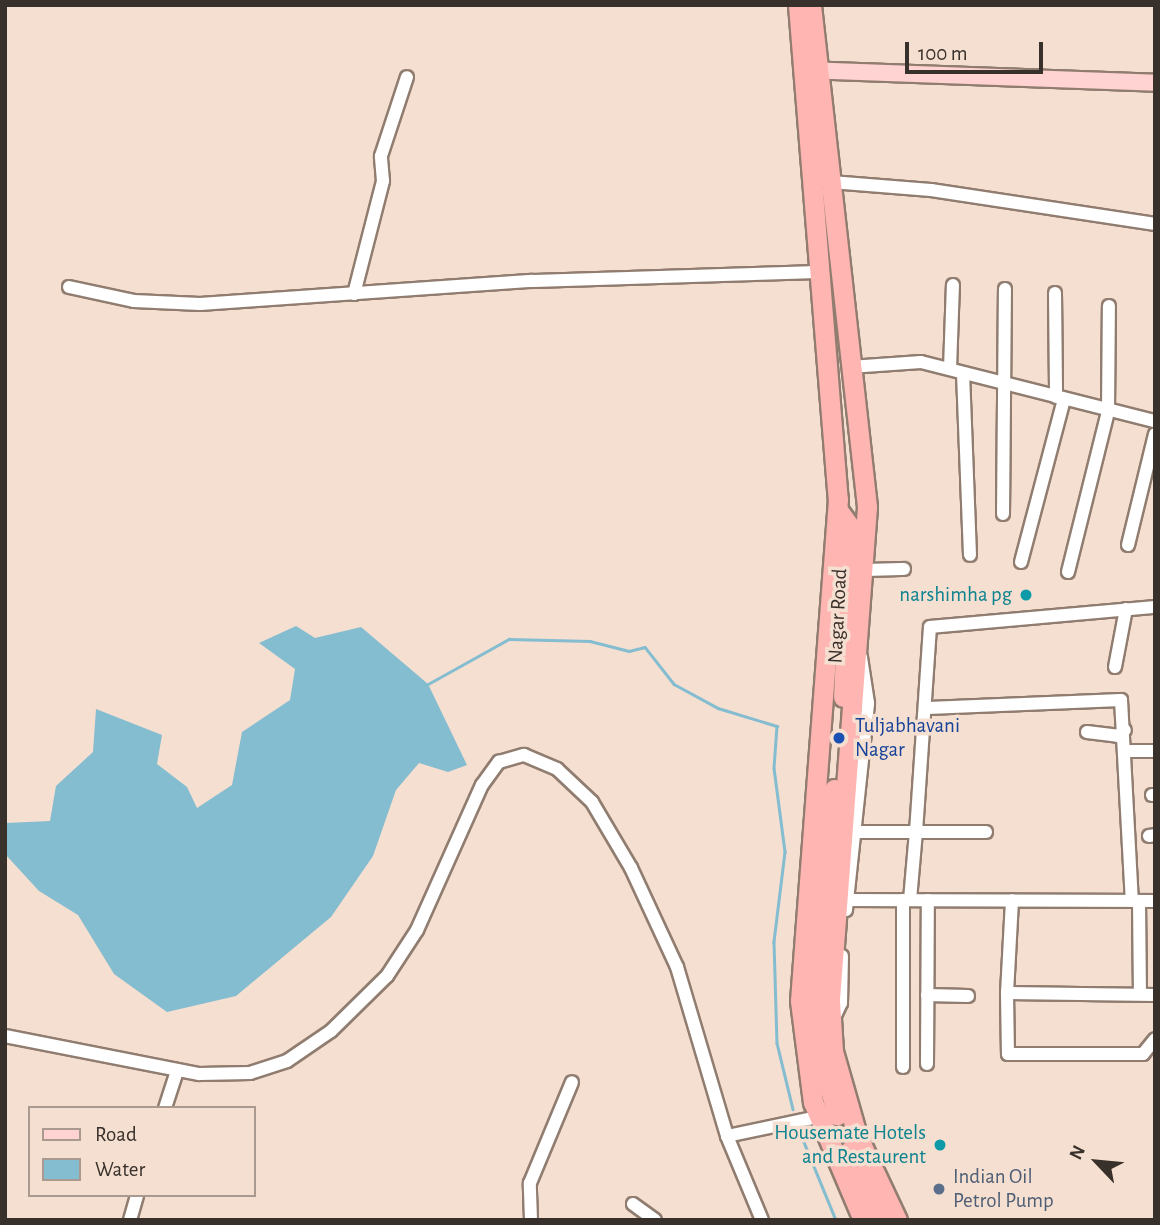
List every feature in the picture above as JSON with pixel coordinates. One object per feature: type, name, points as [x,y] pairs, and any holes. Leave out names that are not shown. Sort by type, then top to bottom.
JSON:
[{"type":"highway","name":"Nagar Road","points":[[797,5],[831,182],[865,496],[859,646],[832,1024],[842,1093],[897,1220]]},
{"type":"highway","name":"Nagar Road","points":[[811,5],[819,272],[838,505],[800,1001],[803,1055],[818,1117],[863,1220]]},
{"type":"highway","points":[[865,496],[838,505],[851,528],[845,685],[813,1000],[825,1083],[878,1220]]},
{"type":"main road","points":[[811,70],[1155,83]]},
{"type":"street","points":[[354,293],[383,181],[381,156],[407,78]]},
{"type":"street","points":[[831,182],[931,190],[1155,225]]},
{"type":"street","points":[[69,287],[151,303],[819,272]]},
{"type":"street","points":[[953,285],[970,555]]},
{"type":"street","points":[[1003,514],[1005,289]]},
{"type":"street","points":[[1021,562],[1060,398],[1055,293]]},
{"type":"street","points":[[1068,572],[1108,411],[1109,306]]},
{"type":"street","points":[[850,368],[922,362],[1155,421]]},
{"type":"street","points":[[1128,545],[1155,434]]},
{"type":"street","points":[[863,570],[904,569]]},
{"type":"street","points":[[902,1067],[907,900],[928,708],[932,625],[1155,607]]},
{"type":"street","points":[[1115,667],[1126,609]]},
{"type":"street","points":[[832,1024],[841,1003],[847,900],[868,703],[859,646]]},
{"type":"street","points":[[928,708],[1115,697],[1123,702],[1140,993]]},
{"type":"street","points":[[1087,732],[1118,736],[1125,730]]},
{"type":"street","points":[[1127,751],[1155,751]]},
{"type":"street","points":[[5,1036],[177,1070],[250,1073],[287,1061],[331,1031],[405,953],[489,774],[499,762],[524,755],[557,769],[586,796],[631,868],[681,979],[727,1136],[762,1220]]},
{"type":"street","points":[[855,832],[986,832]]},
{"type":"street","points":[[847,900],[1155,901]]},
{"type":"street","points":[[927,1064],[928,900]]},
{"type":"street","points":[[1012,901],[1007,993],[1008,1054],[1143,1054],[1155,1039]]},
{"type":"street","points":[[1139,943],[1155,947]]},
{"type":"street","points":[[1007,993],[1155,995]]},
{"type":"street","points":[[927,995],[968,996]]},
{"type":"street","points":[[166,1106],[177,1070]]},
{"type":"street","points":[[531,1220],[530,1183],[572,1082]]},
{"type":"street","points":[[727,1136],[818,1117]]},
{"type":"street","points":[[130,1220],[136,1197]]},
{"type":"street","points":[[633,1204],[655,1220]]},
{"type":"water","points":[[296,626],[315,638],[361,627],[428,684],[467,765],[448,772],[419,763],[396,790],[373,856],[331,917],[236,996],[167,1012],[114,974],[78,915],[39,891],[5,854],[6,823],[50,821],[56,786],[93,752],[96,709],[162,735],[157,764],[187,787],[197,808],[232,785],[242,732],[290,700],[295,669],[259,643]]},
{"type":"waterway","points":[[428,684],[509,639],[590,641],[629,651],[645,647],[674,684],[718,708],[777,726],[774,768],[785,852],[774,942],[777,1043],[793,1109]]},
{"type":"waterway","points":[[797,1125],[836,1220]]},
{"type":"place","name":"narshimha pg","points":[[1026,595]]},
{"type":"place","name":"Tuljabhavani Nagar","points":[[839,738]]},
{"type":"place","name":"Housemate Hotels and Restaurent","points":[[940,1145]]},
{"type":"place","name":"Indian Oil Petrol Pump","points":[[939,1189]]}]
